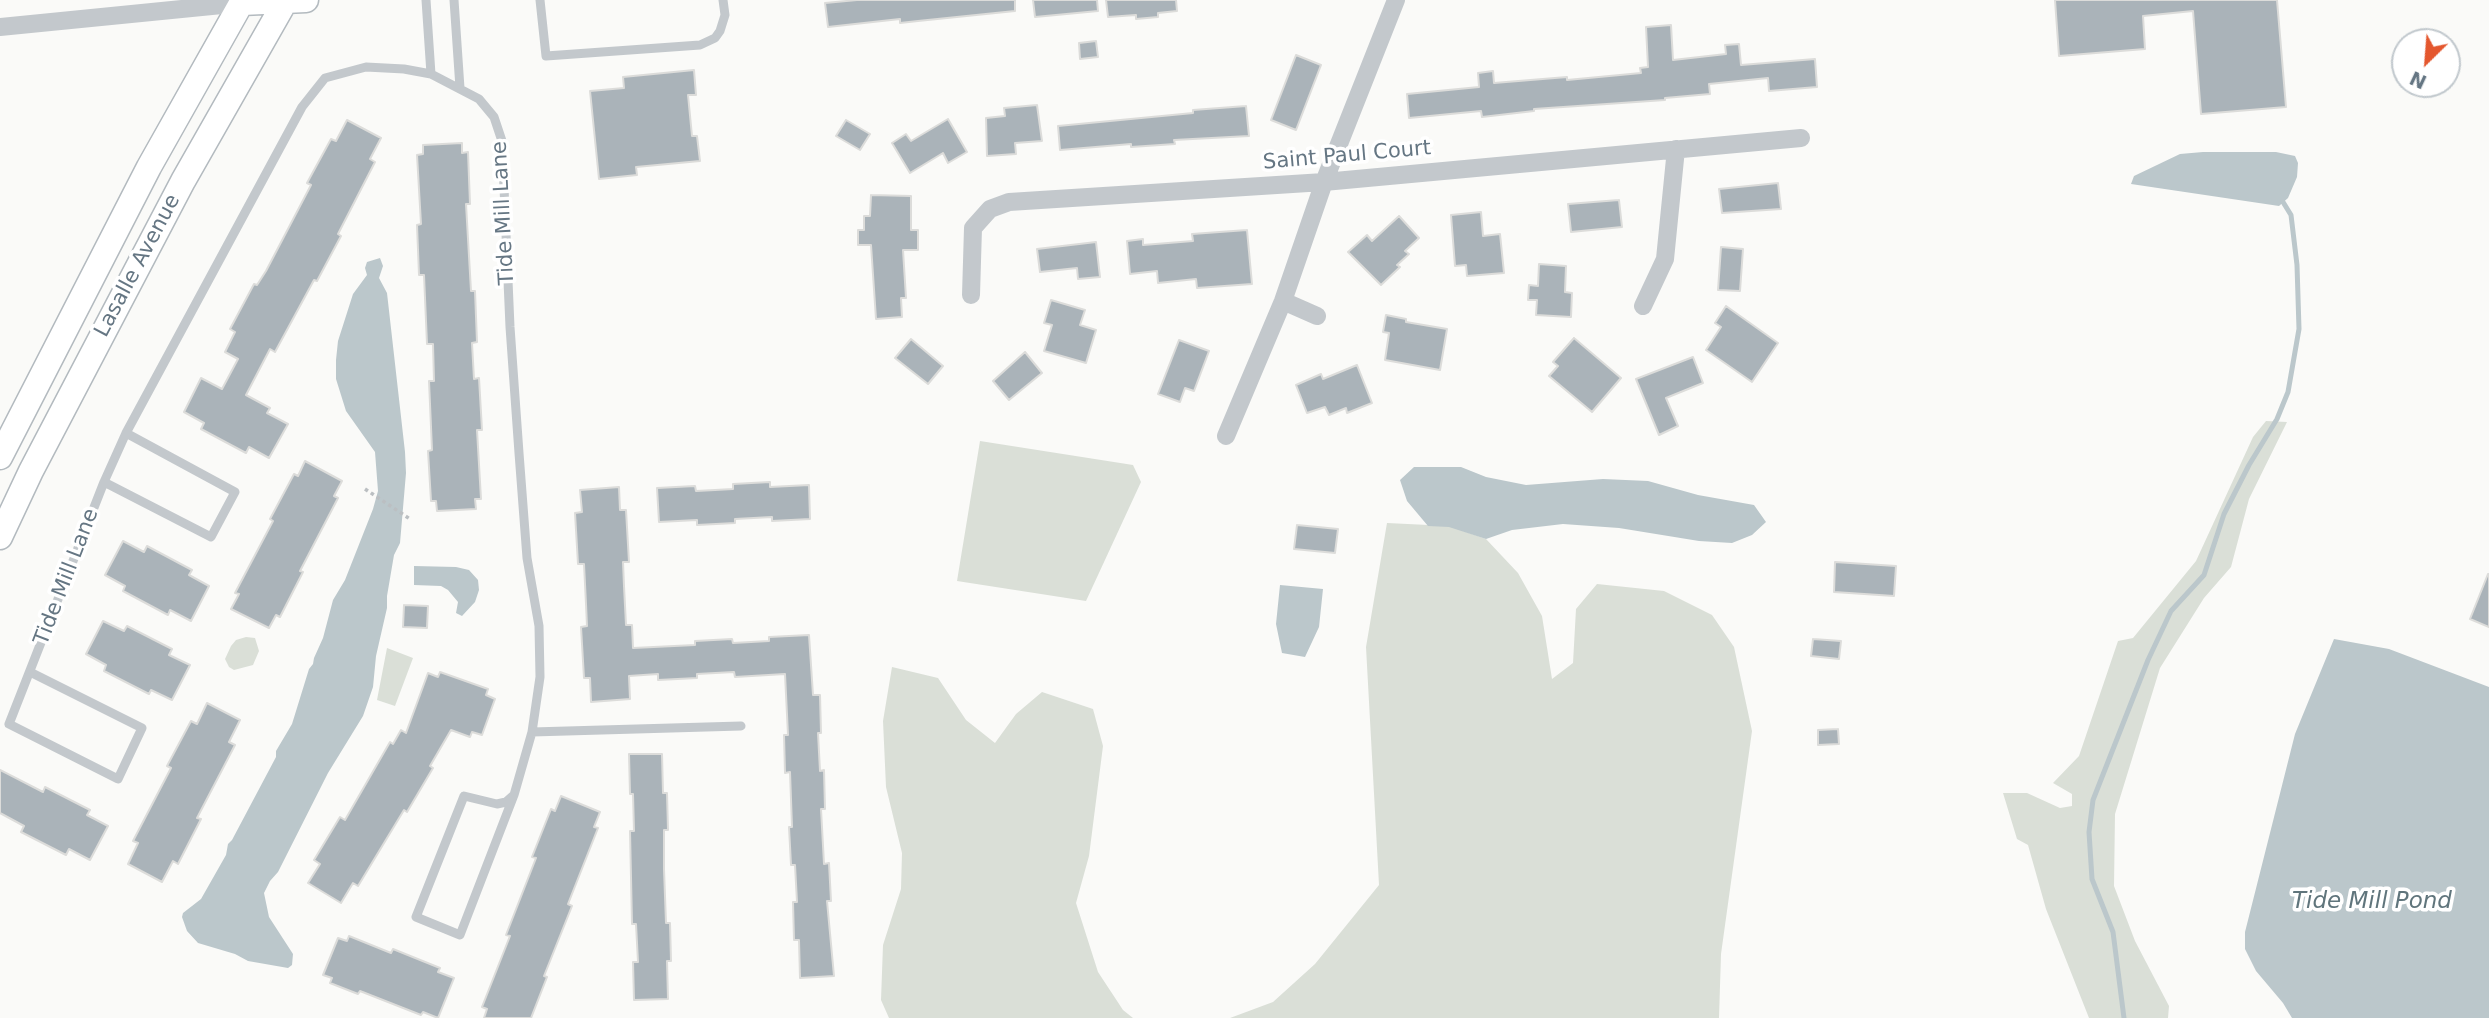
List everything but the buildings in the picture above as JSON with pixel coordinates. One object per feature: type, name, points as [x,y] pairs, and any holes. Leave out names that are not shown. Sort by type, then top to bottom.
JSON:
[{"type":"main road","points":[[242,2],[292,1]]},
{"type":"main road","name":"Lasalle Avenue","points":[[0,537],[31,471],[183,181],[292,1]]},
{"type":"main road","name":"Lasalle Avenue","points":[[0,457],[149,167],[242,2]]},
{"type":"street","points":[[1226,436],[1283,301],[1324,181],[1396,0]]},
{"type":"street","points":[[0,27],[242,2]]},
{"type":"street","name":"Saint Paul Court","points":[[971,295],[973,228],[990,209],[1009,202],[1324,181],[1801,138]]},
{"type":"street","points":[[1643,306],[1665,259],[1676,149]]},
{"type":"street","points":[[1283,301],[1318,316]]},
{"type":"lane","points":[[426,0],[431,74]]},
{"type":"lane","points":[[454,0],[460,88]]},
{"type":"lane","points":[[540,0],[546,56],[700,45],[715,38],[720,31],[725,15],[723,0]]},
{"type":"lane","name":"Tide Mill Lane","points":[[30,672],[142,728],[118,779],[9,723],[104,482],[126,433],[302,107],[326,78],[366,67],[431,74],[479,99],[494,117],[502,141],[510,327],[527,558],[539,626],[540,677],[532,732],[514,795],[460,935],[415,917],[464,796],[497,804],[506,802],[514,795]]},
{"type":"lane","name":"Tide Mill Lane","points":[[104,482],[211,537],[235,492],[126,433]]},
{"type":"lane","points":[[532,732],[741,726]]},
{"type":"path","points":[[365,489],[410,519]]},
{"type":"shaded area","points":[[2266,421],[2287,422],[2249,499],[2231,567],[2204,598],[2160,668],[2115,814],[2114,886],[2135,941],[2169,1006],[2168,1018],[2089,1018],[2046,909],[2028,845],[2017,839],[2003,793],[2027,793],[2060,808],[2072,806],[2072,794],[2053,783],[2079,756],[2118,641],[2133,638],[2196,561],[2253,437]]},
{"type":"shaded area","points":[[980,441],[1133,465],[1141,482],[1086,601],[957,581]]},
{"type":"shaded area","points":[[1387,523],[1449,526],[1486,539],[1518,573],[1542,616],[1552,679],[1573,663],[1576,609],[1597,584],[1664,591],[1712,615],[1734,647],[1752,731],[1721,954],[1719,1018],[1230,1018],[1273,1002],[1315,964],[1379,885],[1366,647]]},
{"type":"shaded area","points":[[255,638],[259,651],[253,665],[234,670],[225,659],[236,640]]},
{"type":"shaded area","points":[[387,648],[413,658],[395,706],[377,700]]},
{"type":"shaded area","points":[[892,667],[938,678],[966,720],[995,743],[1016,714],[1042,692],[1093,709],[1103,746],[1089,856],[1076,903],[1098,972],[1123,1010],[1133,1018],[889,1018],[881,1000],[883,945],[901,889],[902,853],[886,787],[883,721]]},
{"type":"water","points":[[2276,152],[2295,156],[2298,163],[2297,177],[2288,198],[2279,206],[2131,184],[2134,176],[2180,154]]},
{"type":"water","points":[[380,258],[383,266],[379,278],[387,293],[405,452],[406,473],[400,543],[394,555],[373,687],[363,716],[328,773],[278,872],[264,893],[269,917],[293,954],[292,965],[288,968],[248,961],[235,954],[198,943],[187,931],[182,917],[183,913],[201,899],[292,724],[309,669],[323,638],[333,600],[345,580],[373,509],[378,491],[375,452],[346,411],[336,379],[336,360],[338,341],[353,294],[367,275],[367,262]]},
{"type":"water","points":[[1414,467],[1461,467],[1486,477],[1526,485],[1603,479],[1648,481],[1698,495],[1754,505],[1766,522],[1752,535],[1732,543],[1699,541],[1619,528],[1563,524],[1512,530],[1486,539],[1449,527],[1428,526],[1407,501],[1400,480]]},
{"type":"water","points":[[414,566],[469,570],[478,580],[479,590],[475,602],[462,616],[456,613],[458,602],[448,590],[441,586],[414,585]]},
{"type":"water","points":[[1280,585],[1323,589],[1319,627],[1305,657],[1282,653],[1276,624]]},
{"type":"water","name":"Tide Mill Pond","points":[[2334,639],[2389,649],[2489,687],[2489,1018],[2292,1018],[2256,971],[2245,949],[2245,932],[2295,734]]},
{"type":"waterway","points":[[2124,1018],[2113,932],[2092,879],[2089,832],[2093,800],[2148,660],[2171,611],[2204,575],[2224,514],[2277,419],[2288,392],[2299,329],[2297,265],[2291,215],[2283,202]]}]
